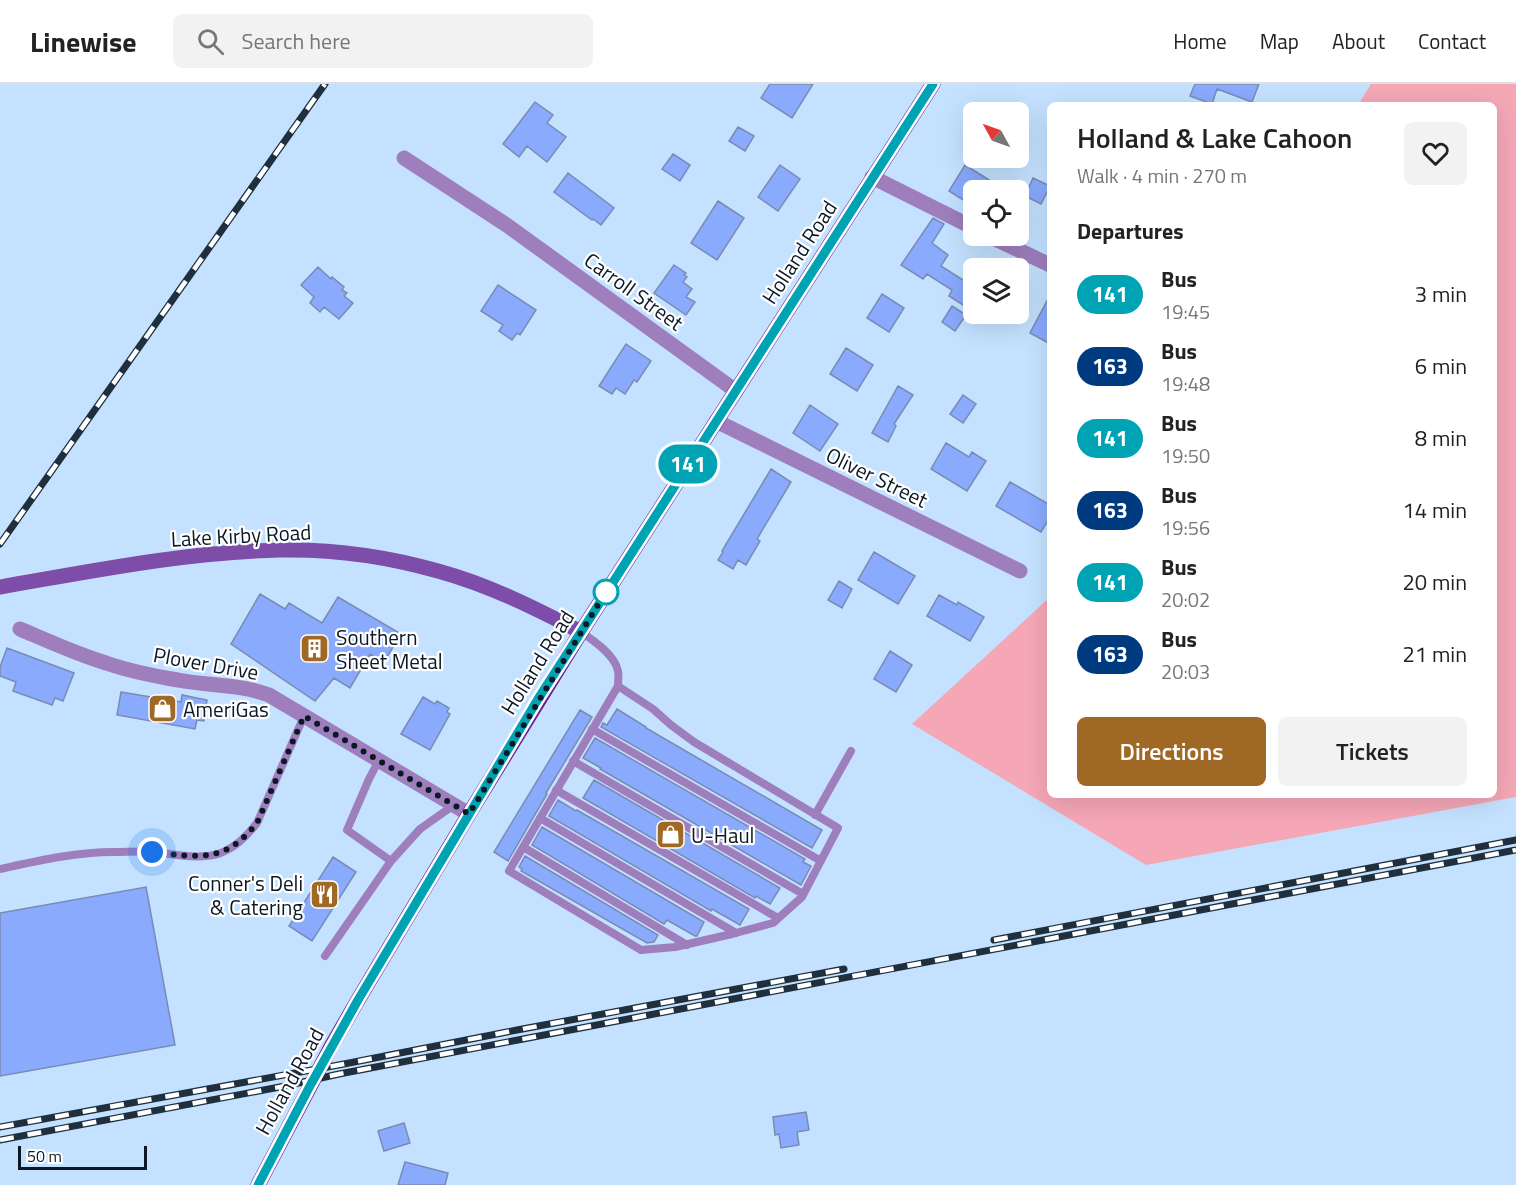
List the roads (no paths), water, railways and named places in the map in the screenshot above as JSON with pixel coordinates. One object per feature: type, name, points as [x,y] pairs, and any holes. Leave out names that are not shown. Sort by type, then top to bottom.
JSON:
[{"type":"main road","name":"Holland Road","points":[[258,1185],[342,1027],[469,814],[581,632],[933,84]]},
{"type":"street","name":"Carroll Street","points":[[405,158],[508,226],[736,391]]},
{"type":"street","points":[[872,177],[963,222]]},
{"type":"street","points":[[1011,246],[1047,263]]},
{"type":"street","name":"Oliver Street","points":[[716,421],[1020,571]]},
{"type":"street","name":"Lake Kirby Road","points":[[0,587],[182,557],[227,552],[326,551],[388,560],[477,583],[524,603],[581,632]]},
{"type":"street","name":"Plover Drive","points":[[20,628],[62,648],[106,664],[188,682],[254,690],[269,695],[469,814]]},
{"type":"lane","points":[[581,632],[607,652],[618,669],[618,686],[509,871],[642,950],[687,945],[773,923],[803,894],[838,828],[694,742],[670,725],[653,709],[618,686]]},
{"type":"lane","points":[[0,868],[69,855],[152,852],[197,857],[217,854],[233,847],[246,837],[257,823],[304,716]]},
{"type":"lane","points":[[592,729],[821,861]]},
{"type":"lane","points":[[815,815],[852,751]]},
{"type":"lane","points":[[379,760],[346,830],[392,861]]},
{"type":"lane","points":[[573,761],[803,894]]},
{"type":"lane","points":[[556,790],[778,918]]},
{"type":"lane","points":[[325,956],[392,861],[420,829],[454,805]]},
{"type":"lane","points":[[540,818],[736,933]]},
{"type":"lane","points":[[523,847],[687,945]]},
{"type":"railway","points":[[0,544],[325,84]]},
{"type":"railway","points":[[994,940],[1516,840]]},
{"type":"railway","points":[[0,1140],[1516,850]]},
{"type":"railway","points":[[0,1127],[844,969]]},
{"type":"place","name":"Southern Sheet Metal","points":[[315,649]]},
{"type":"place","name":"AmeriGas","points":[[162,709]]},
{"type":"place","name":"U-Haul","points":[[670,835]]},
{"type":"place","name":"Conner's Deli & Catering","points":[[324,895]]}]
